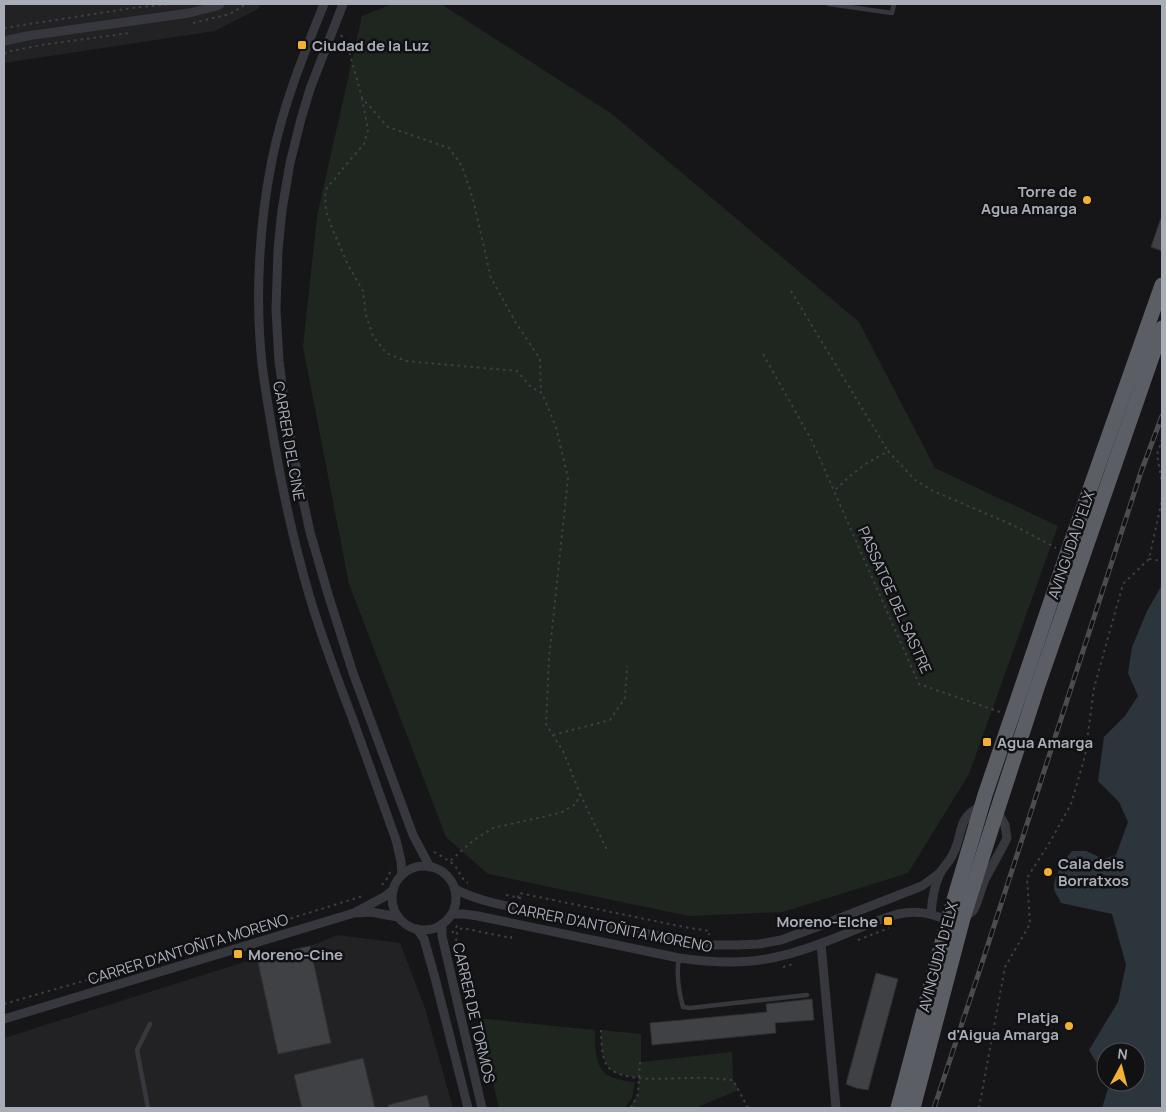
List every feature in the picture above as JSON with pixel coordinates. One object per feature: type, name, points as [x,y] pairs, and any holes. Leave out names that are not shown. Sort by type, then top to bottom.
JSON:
[{"type":"highway","name":"AVINGUDA D'ELX","points":[[898,1108],[948,920],[982,806],[1067,554],[1162,285]]},
{"type":"highway","name":"AVINGUDA D'ELX","points":[[913,1108],[963,918],[997,811],[1040,679],[1162,328]]},
{"type":"street","points":[[4,41],[26,36],[189,13],[220,4]]},
{"type":"street","name":"CARRER DEL CINE","points":[[324,4],[292,84],[272,160],[261,249],[259,310],[262,362],[280,476],[310,598],[396,840],[402,875]]},
{"type":"street","name":"CARRER DEL CINE","points":[[343,4],[310,89],[290,164],[282,210],[278,250],[276,310],[279,361],[297,472],[310,532],[328,594],[354,673],[413,835],[430,866]]},
{"type":"street","points":[[982,806],[997,811]]},
{"type":"street","name":"AVINGUDA D'ELX","points":[[931,914],[935,886],[941,872],[954,854],[960,830],[969,814],[982,806]]},
{"type":"street","points":[[430,866],[446,874],[451,881],[455,888],[455,906],[448,920],[442,924],[426,930],[417,929],[410,927],[398,917],[392,899],[393,890],[396,881],[410,869],[430,866]]},
{"type":"street","name":"CARRER D'ANTOÑITA MORENO","points":[[455,888],[482,900],[708,945],[738,946],[780,940],[817,928],[922,886],[941,872]]},
{"type":"street","name":"CARRER D'ANTOÑITA MORENO","points":[[4,1018],[30,1012],[354,913],[393,890]]},
{"type":"street","name":"CARRER D'ANTOÑITA MORENO","points":[[452,914],[478,916],[679,958],[706,962],[737,963],[784,956],[898,914],[911,911],[931,914],[948,920],[963,918]]},
{"type":"street","name":"CARRER D'ANTOÑITA MORENO","points":[[354,913],[371,912],[398,917]]},
{"type":"street","name":"CARRER DE TORMOS","points":[[442,924],[442,936],[482,1108]]},
{"type":"street","name":"CARRER DE TORMOS","points":[[417,929],[424,939],[436,978],[468,1108]]},
{"type":"street","points":[[820,944],[836,1108]]},
{"type":"lane","points":[[829,4],[892,13],[894,4]]},
{"type":"lane","points":[[679,958],[677,968],[681,1000],[684,1007],[690,1008],[807,995]]},
{"type":"lane","points":[[148,1108],[137,1050],[150,1024]]},
{"type":"path","points":[[4,28],[114,10],[170,4]]},
{"type":"path","points":[[338,43],[341,35],[349,50],[362,98],[368,130],[364,144],[327,187],[325,196],[326,211],[348,265],[363,291],[366,315],[373,336],[386,353],[406,361],[517,371],[531,387],[542,393]]},
{"type":"path","points":[[362,98],[388,127],[449,148],[462,166],[473,199],[491,278],[540,360],[542,393],[556,428],[568,478],[549,658],[546,724],[564,753],[580,794],[608,852]]},
{"type":"path","points":[[792,291],[888,451],[915,480],[933,491],[1015,526],[1067,554]]},
{"type":"path","name":"PASSATGE DEL SASTRE","points":[[763,354],[812,441],[919,684],[1012,717]]},
{"type":"path","points":[[1162,439],[1157,455],[1162,483]]},
{"type":"path","points":[[834,491],[864,465],[888,451]]},
{"type":"path","points":[[979,1108],[1006,967],[1030,924],[1027,878],[1071,804],[1085,756],[1094,688],[1123,584],[1149,559],[1162,500]]},
{"type":"path","points":[[1149,559],[1162,561]]},
{"type":"path","points":[[553,736],[610,720],[625,698],[627,666]]},
{"type":"path","points":[[449,862],[474,840],[493,828],[560,813],[576,804],[580,794]]},
{"type":"path","points":[[434,852],[455,866],[464,880],[472,886]]},
{"type":"path","points":[[378,891],[389,876],[391,868]]},
{"type":"path","points":[[499,893],[528,899]]},
{"type":"path","points":[[519,893],[709,931],[709,938]]},
{"type":"path","points":[[4,1004],[163,958],[369,894]]},
{"type":"path","points":[[512,906],[514,896]]},
{"type":"path","points":[[460,972],[451,934],[457,926],[464,923]]},
{"type":"path","points":[[601,1030],[606,1064],[617,1074],[646,1079],[692,1078],[733,1080],[748,1108]]},
{"type":"path","points":[[631,1108],[638,1094],[640,1062]]},
{"type":"shaded area","points":[[4,4],[261,4],[258,9],[215,31],[4,63]]},
{"type":"shaded area","points":[[392,4],[441,4],[612,114],[859,322],[935,468],[1058,526],[969,774],[908,873],[783,912],[689,916],[488,874],[446,837],[349,584],[303,347],[317,216],[362,16]]},
{"type":"shaded area","points":[[1162,585],[1162,1108],[1102,1108],[1107,1092],[1146,1092],[1146,1042],[1096,1042],[1096,1062],[1089,1050],[1118,1002],[1126,965],[1112,914],[1061,903],[1054,884],[1060,868],[1072,851],[1086,851],[1104,859],[1116,855],[1128,822],[1119,802],[1098,781],[1104,737],[1125,716],[1138,696],[1128,673],[1132,647],[1147,611]]},
{"type":"shaded area","points":[[338,935],[400,943],[425,1008],[453,1108],[4,1108],[4,1038],[257,958],[310,946]]},
{"type":"shaded area","points":[[477,1018],[595,1030],[596,1055],[600,1067],[611,1077],[635,1082],[632,1098],[625,1108],[499,1108]]},
{"type":"shaded area","points":[[601,1030],[641,1034],[641,1062],[732,1052],[733,1080],[739,1090],[695,1108],[629,1108],[638,1094],[639,1078],[618,1074],[607,1065],[603,1054]]},
{"type":"building","points":[[1162,219],[1162,251],[1151,247]]},
{"type":"building","points":[[310,946],[331,1043],[278,1054],[257,958]]},
{"type":"building","points":[[876,973],[898,979],[868,1090],[846,1084]]},
{"type":"building","points":[[812,999],[814,1020],[775,1023],[776,1033],[652,1045],[650,1023],[767,1012],[766,1004]]},
{"type":"building","points":[[363,1058],[375,1108],[302,1108],[294,1075]]},
{"type":"building","points":[[427,1095],[430,1108],[389,1108],[388,1105]]},
{"type":"railway","points":[[934,1108],[1141,472],[1162,416]]},
{"type":"place","name":"Ciudad de la Luz","points":[[302,45]]},
{"type":"place","name":"Torre de Agua Amarga","points":[[1087,200]]},
{"type":"place","name":"Agua Amarga","points":[[987,742]]},
{"type":"place","name":"Cala dels Borratxos","points":[[1048,872]]},
{"type":"place","name":"Moreno-Elche","points":[[888,921]]},
{"type":"place","name":"Moreno-Cine","points":[[238,954]]},
{"type":"place","name":"Platja d'Aigua Amarga","points":[[1069,1026]]}]
